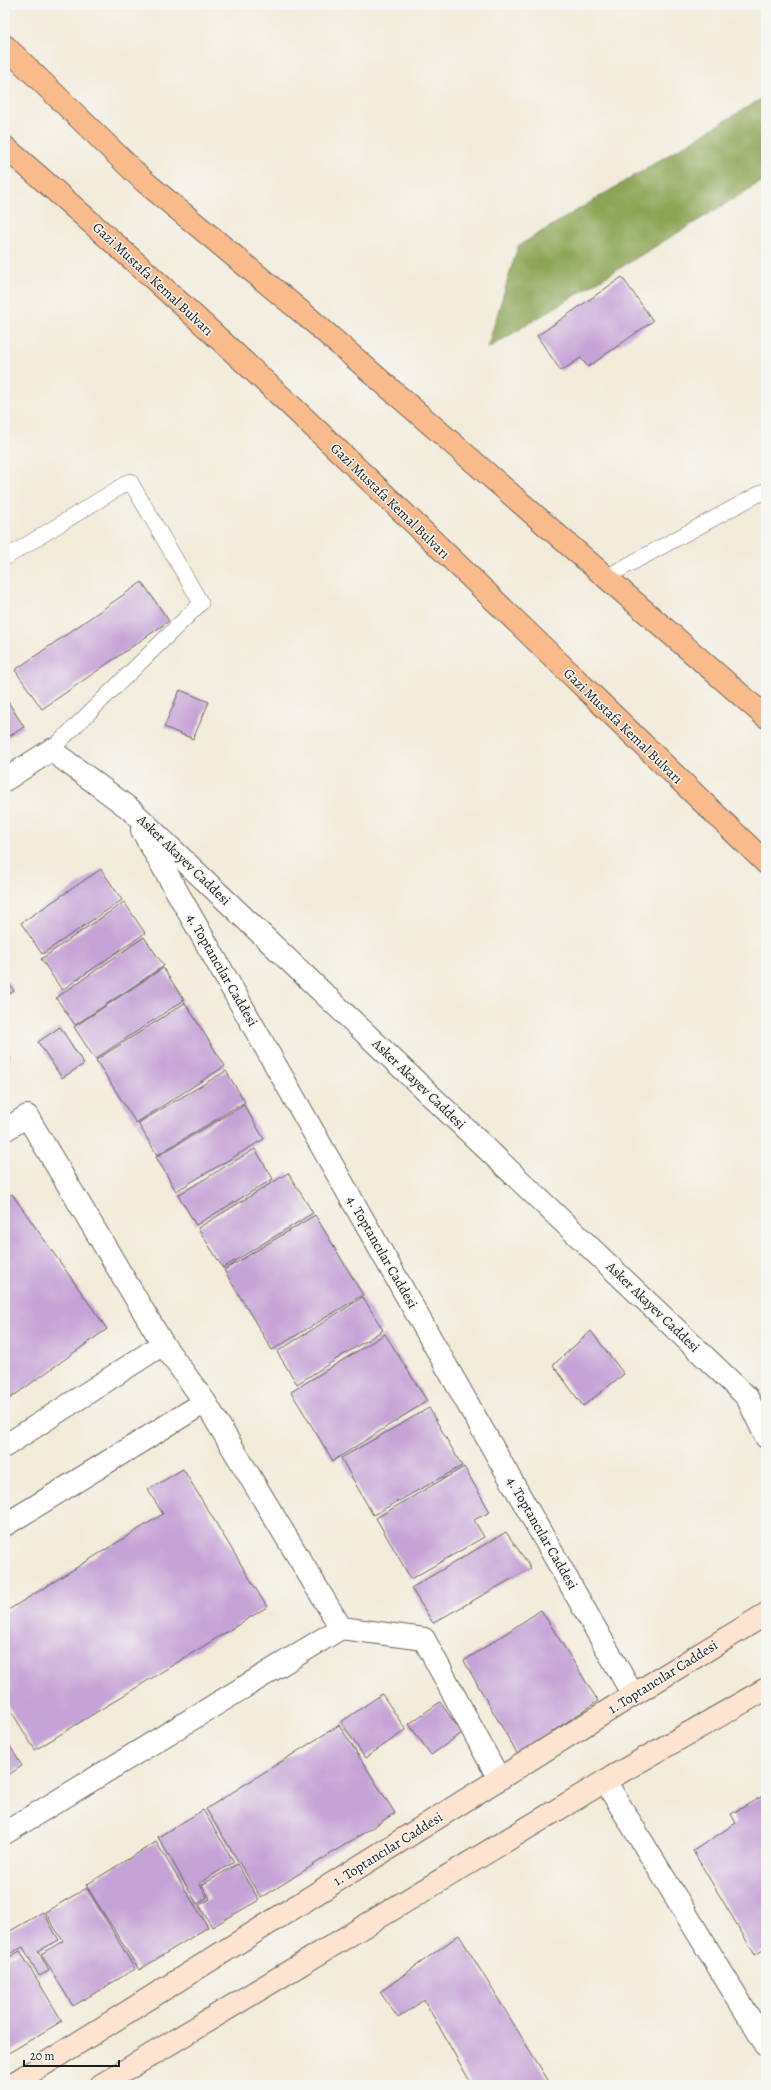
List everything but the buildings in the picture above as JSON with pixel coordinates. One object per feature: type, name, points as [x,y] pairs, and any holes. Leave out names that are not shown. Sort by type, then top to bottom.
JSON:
[{"type":"highway","points":[[5,46],[145,182],[310,319],[766,717]]},
{"type":"highway","name":"Gazi Mustafa Kemal Bulvarı","points":[[5,147],[81,213],[320,433],[766,863]]},
{"type":"street","points":[[5,780],[51,750]]},
{"type":"street","name":"Asker Akayev Caddesi","points":[[51,750],[130,809],[747,1396],[766,1437]]},
{"type":"street","name":"4. Toptancılar Caddesi","points":[[130,809],[633,1695]]},
{"type":"street","points":[[5,1130],[27,1116],[163,1344],[205,1402],[341,1628]]},
{"type":"street","points":[[5,1446],[163,1344]]},
{"type":"street","points":[[747,1396],[766,1413]]},
{"type":"street","points":[[5,1525],[205,1402]]},
{"type":"street","name":"1. Toptancılar Caddesi","points":[[11,2085],[633,1695],[766,1614]]},
{"type":"street","points":[[5,1833],[341,1628],[424,1639],[499,1779]]},
{"type":"street","points":[[101,2085],[605,1781],[766,1689]]},
{"type":"street","points":[[605,1781],[766,2045]]},
{"type":"lane","points":[[5,558],[130,481],[201,603],[51,750]]},
{"type":"lane","points":[[606,578],[766,490]]},
{"type":"green space","points":[[766,96],[766,179],[487,349],[518,246]]}]
